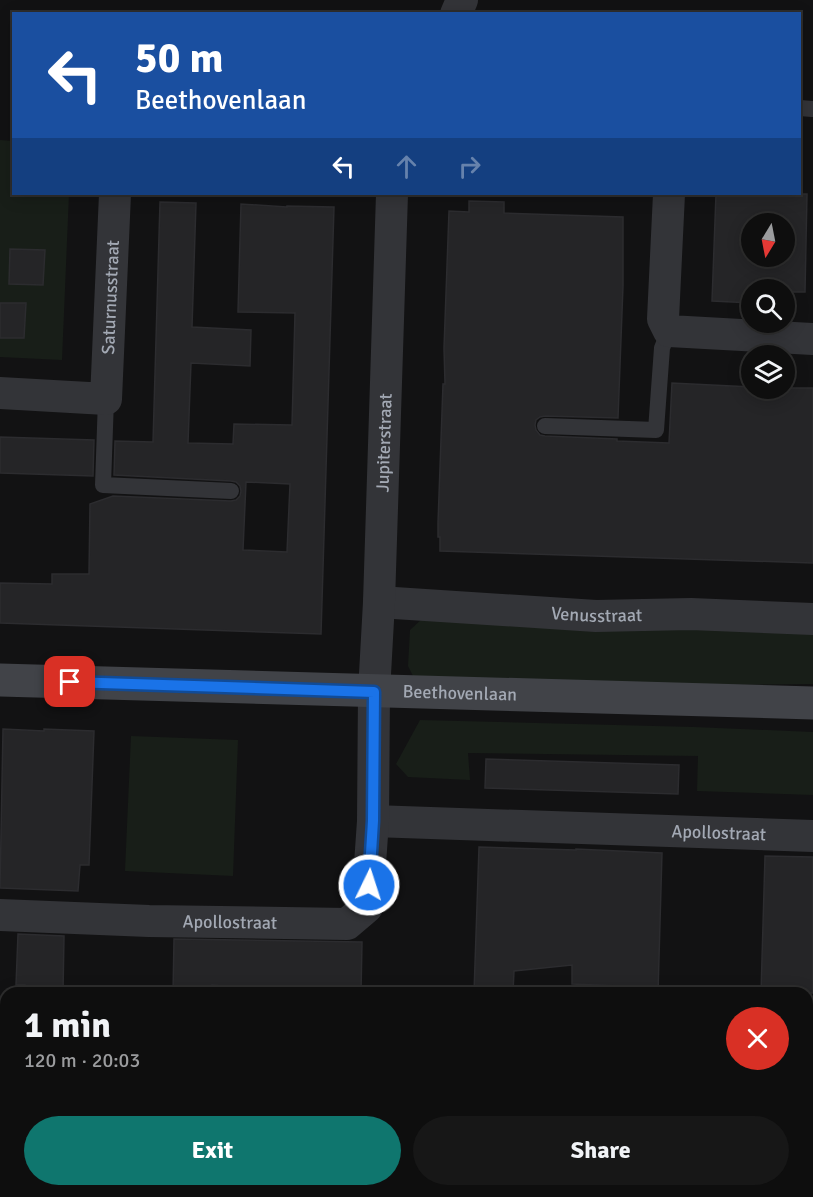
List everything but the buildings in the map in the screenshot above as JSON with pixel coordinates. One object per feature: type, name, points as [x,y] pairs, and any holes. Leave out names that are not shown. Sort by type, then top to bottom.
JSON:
[{"type":"street","name":"Saturnusstraat","points":[[106,399],[114,195]]},
{"type":"street","name":"Jupiterstraat","points":[[374,692],[392,195]]},
{"type":"street","points":[[669,195],[663,319],[669,331],[813,339]]},
{"type":"street","points":[[0,393],[106,399]]},
{"type":"street","name":"Venusstraat","points":[[379,602],[596,616],[691,614],[813,619]]},
{"type":"street","name":"Beethovenlaan","points":[[0,680],[813,704]]},
{"type":"street","name":"Apollostraat","points":[[0,915],[160,921],[347,924],[367,907],[373,821],[374,692]]},
{"type":"street","name":"Apollostraat","points":[[373,821],[813,836]]},
{"type":"lane","points":[[545,426],[656,430],[662,348],[669,331]]},
{"type":"lane","name":"Saturnusstraat","points":[[106,399],[103,485],[231,491]]},
{"type":"shaded area","points":[[0,140],[12,141],[12,195],[69,195],[62,360],[0,357]]},
{"type":"shaded area","points":[[423,618],[813,629],[813,684],[576,686],[415,680],[408,666],[410,630]]},
{"type":"shaded area","points":[[420,720],[813,732],[813,795],[697,791],[698,756],[468,753],[470,780],[408,777],[396,764]]},
{"type":"shaded area","points":[[131,736],[238,740],[233,876],[125,871]]},
{"type":"route","points":[[70,682],[374,692],[373,821],[369,885]]}]
